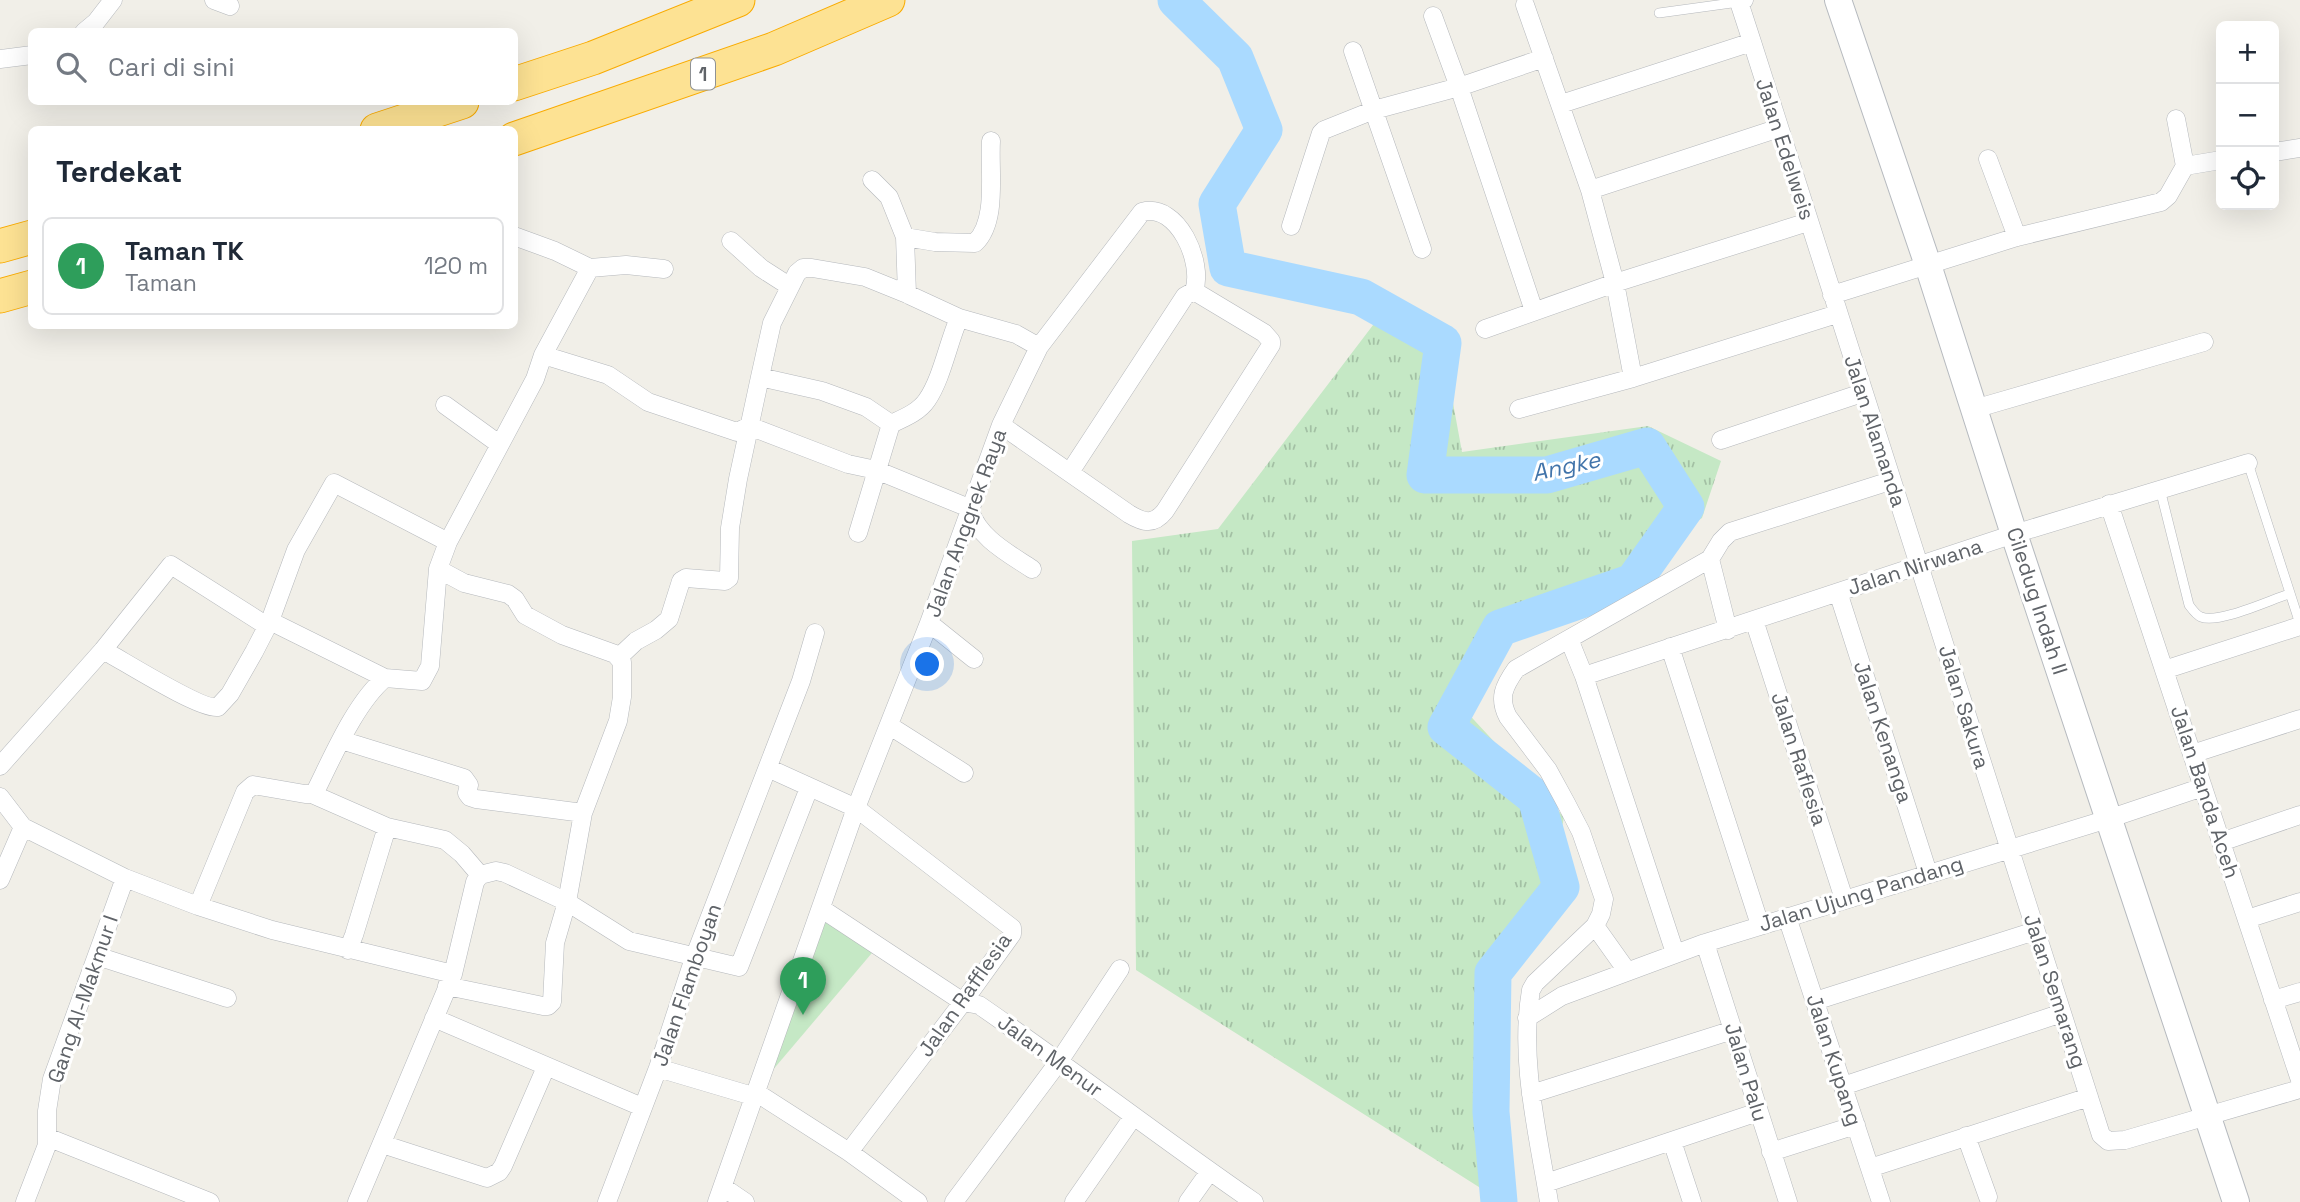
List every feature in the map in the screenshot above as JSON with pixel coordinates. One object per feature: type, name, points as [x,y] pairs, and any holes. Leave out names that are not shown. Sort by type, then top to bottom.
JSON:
[{"type":"highway","points":[[518,83],[593,58],[738,0]]},
{"type":"highway","name":"1","points":[[518,138],[774,50],[888,0]]},
{"type":"highway","points":[[389,126],[453,105]]},
{"type":"highway","points":[[0,246],[28,238]]},
{"type":"highway","points":[[0,296],[28,288]]},
{"type":"street","points":[[89,28],[113,0]]},
{"type":"street","name":"Ciledug Indah II","points":[[1838,0],[2236,1202]]},
{"type":"street","name":"Jalan Edelweis","points":[[1741,1],[1832,295]]},
{"type":"street","points":[[1525,5],[1590,190],[1615,283],[1633,378]]},
{"type":"street","points":[[1433,16],[1534,311]]},
{"type":"street","points":[[1561,104],[1752,42]]},
{"type":"street","points":[[1353,51],[1422,249]]},
{"type":"street","points":[[0,59],[28,56]]},
{"type":"street","points":[[1291,226],[1321,132],[1374,110],[1459,87],[1544,58]]},
{"type":"street","points":[[1832,295],[2017,237],[2161,202],[2168,196],[2185,166],[2176,118]]},
{"type":"street","points":[[1590,190],[1779,128]]},
{"type":"street","points":[[905,237],[935,242],[975,243],[985,233],[990,203],[991,141]]},
{"type":"street","points":[[2279,151],[2300,148]]},
{"type":"street","points":[[1988,159],[2017,237]]},
{"type":"street","points":[[2185,166],[2216,161]]},
{"type":"street","points":[[872,180],[889,197],[905,237],[907,294]]},
{"type":"street","name":"Jalan Anggrek Raya","points":[[720,1194],[856,808],[929,623],[1001,425],[1039,347],[1142,212],[1160,213],[1184,234],[1190,244],[1197,270],[1194,291]]},
{"type":"street","points":[[1485,329],[1615,283],[1808,222]]},
{"type":"street","points":[[518,237],[590,268],[626,265],[664,269]]},
{"type":"street","points":[[731,241],[761,268],[789,286]]},
{"type":"street","points":[[0,766],[103,650],[171,565],[269,623],[385,678],[422,681],[430,666],[438,569],[448,542],[535,379],[543,355],[590,268]]},
{"type":"street","points":[[619,657],[636,640],[669,619],[681,580],[729,578],[730,528],[772,323],[789,286],[803,268],[865,277],[959,318],[1016,334],[1039,347]]},
{"type":"street","points":[[1001,425],[1138,519],[1152,522],[1165,511],[1271,345],[1271,341],[1264,333],[1194,291],[1185,296],[1070,472]]},
{"type":"street","name":"Jalan Alamanda","points":[[1832,295],[1920,566]]},
{"type":"street","points":[[1519,409],[1633,378],[1837,314]]},
{"type":"street","points":[[858,533],[891,424],[908,416],[926,402],[959,318]]},
{"type":"street","points":[[1974,409],[2204,342]]},
{"type":"street","points":[[543,355],[608,375],[648,402],[737,432],[749,426],[848,464],[876,470],[970,508],[973,522],[979,529],[1002,549],[1032,569]]},
{"type":"street","points":[[760,377],[833,395],[866,407],[891,424]]},
{"type":"street","points":[[1721,440],[1862,393]]},
{"type":"street","points":[[445,405],[499,444]]},
{"type":"street","name":"Jalan Nirwana","points":[[1584,676],[2014,534],[2248,463]]},
{"type":"street","points":[[1549,1202],[1531,1094],[1526,1041],[1531,990],[1535,983],[1595,926],[1604,899],[1581,832],[1548,770],[1508,717],[1503,708],[1502,694],[1516,669],[1710,559],[1721,541],[1730,533],[1891,481]]},
{"type":"street","points":[[103,650],[181,694],[213,709],[218,707],[230,694],[269,623],[296,550],[334,483],[448,542]]},
{"type":"street","name":"Jalan Banda Aceh","points":[[2109,504],[2300,1080]]},
{"type":"street","points":[[1710,559],[1728,629]]},
{"type":"street","name":"Jalan Sakura","points":[[1920,566],[2008,848]]},
{"type":"street","points":[[0,797],[23,827],[125,878],[198,906],[272,930],[548,1006],[552,1003],[555,943],[567,902],[583,813],[618,721],[624,671],[619,657],[562,635],[525,615],[515,599],[508,594],[464,583],[438,569]]},
{"type":"street","name":"Jalan Kenanga","points":[[1838,592],[1927,873]]},
{"type":"street","name":"Jalan Raflesia","points":[[1754,620],[1844,899]]},
{"type":"street","points":[[929,623],[974,659]]},
{"type":"street","points":[[2164,670],[2300,625]]},
{"type":"street","name":"Jalan Flamboyan","points":[[607,1202],[658,1068],[694,958],[801,681],[814,633]]},
{"type":"street","points":[[1569,639],[1584,676],[1675,953]]},
{"type":"street","points":[[1670,647],[1760,925]]},
{"type":"street","points":[[312,794],[371,692],[385,678]]},
{"type":"street","points":[[2192,754],[2300,719]]},
{"type":"street","points":[[890,726],[964,773]]},
{"type":"street","points":[[341,740],[464,778],[469,785],[467,793],[476,799],[583,813]]},
{"type":"street","points":[[768,768],[856,808]]},
{"type":"street","points":[[198,906],[248,787],[253,785],[312,794],[387,827],[445,840],[462,854],[480,875]]},
{"type":"street","name":"Jalan Ujung Pandang","points":[[1527,1018],[1562,996],[1704,943],[2108,819],[2203,787]]},
{"type":"street","points":[[362,1200],[382,1144],[450,980],[475,882],[480,875],[496,871],[505,873],[567,902],[629,941],[739,967],[809,788]]},
{"type":"street","name":"Jalan Rafflesia","points":[[849,1152],[1012,934],[1012,926],[856,808]]},
{"type":"street","points":[[2221,842],[2300,816]]},
{"type":"street","points":[[0,880],[23,827]]},
{"type":"street","points":[[348,950],[387,827]]},
{"type":"street","name":"Jalan Semarang","points":[[2008,848],[2101,1135],[2108,1141],[2125,1140],[2209,1117]]},
{"type":"street","name":"Gang Al-Makmur I","points":[[25,1202],[45,1156],[52,1079],[125,878]]},
{"type":"street","points":[[2247,919],[2300,902]]},
{"type":"street","name":"Jalan Menur","points":[[822,909],[963,1002],[979,1006],[1060,1060],[1133,1117],[1255,1202]]},
{"type":"street","name":"Jalan Kupang","points":[[1787,917],[1881,1202]]},
{"type":"street","points":[[1595,926],[1627,971]]},
{"type":"street","points":[[1815,1002],[2035,931]]},
{"type":"street","name":"Jalan Palu","points":[[1704,943],[1788,1202]]},
{"type":"street","points":[[97,956],[227,998]]},
{"type":"street","points":[[954,1202],[1060,1060],[1120,969]]},
{"type":"street","points":[[2273,1000],[2300,992]]},
{"type":"street","points":[[1843,1086],[2062,1013]]},
{"type":"street","points":[[434,1017],[642,1107]]},
{"type":"street","points":[[1531,1094],[1733,1030]]},
{"type":"street","points":[[382,1144],[487,1178],[492,1177],[503,1166],[512,1148],[547,1067]]},
{"type":"street","points":[[658,1068],[757,1095],[849,1152],[918,1202]]},
{"type":"street","points":[[2209,1117],[2300,1089]]},
{"type":"street","points":[[1870,1168],[2089,1097]]},
{"type":"street","points":[[1546,1183],[1758,1112]]},
{"type":"street","points":[[1074,1202],[1133,1117]]},
{"type":"street","points":[[1771,1152],[1856,1125]]},
{"type":"street","points":[[1966,1136],[1988,1197]]},
{"type":"street","points":[[47,1137],[183,1197],[210,1202]]},
{"type":"street","points":[[1672,1141],[1692,1202]]},
{"type":"street","points":[[1188,1202],[1210,1171]]},
{"type":"street","points":[[720,1194],[745,1202]]},
{"type":"lane","points":[[1659,13],[1741,1]]},
{"type":"lane","points":[[2248,463],[2300,625]]},
{"type":"lane","points":[[2160,489],[2189,605],[2201,617],[2217,618],[2289,594]]},
{"type":"green space","points":[[1386,308],[1440,332],[1462,452],[1648,426],[1721,461],[1702,518],[1587,590],[1494,632],[1462,707],[1564,817],[1550,888],[1483,960],[1501,1201],[1136,970],[1132,541],[1218,529]]},
{"type":"green space","points":[[825,912],[877,947],[761,1084]]},
{"type":"waterway","name":"Angke","points":[[1176,0],[1235,58],[1264,130],[1217,204],[1228,268],[1361,297],[1443,343],[1425,475],[1547,475],[1647,446],[1686,507],[1633,582],[1500,628],[1446,727],[1536,798],[1561,887],[1493,973],[1491,1112],[1499,1202]]},
{"type":"place","name":"Taman TK","points":[[803,1015]]}]
